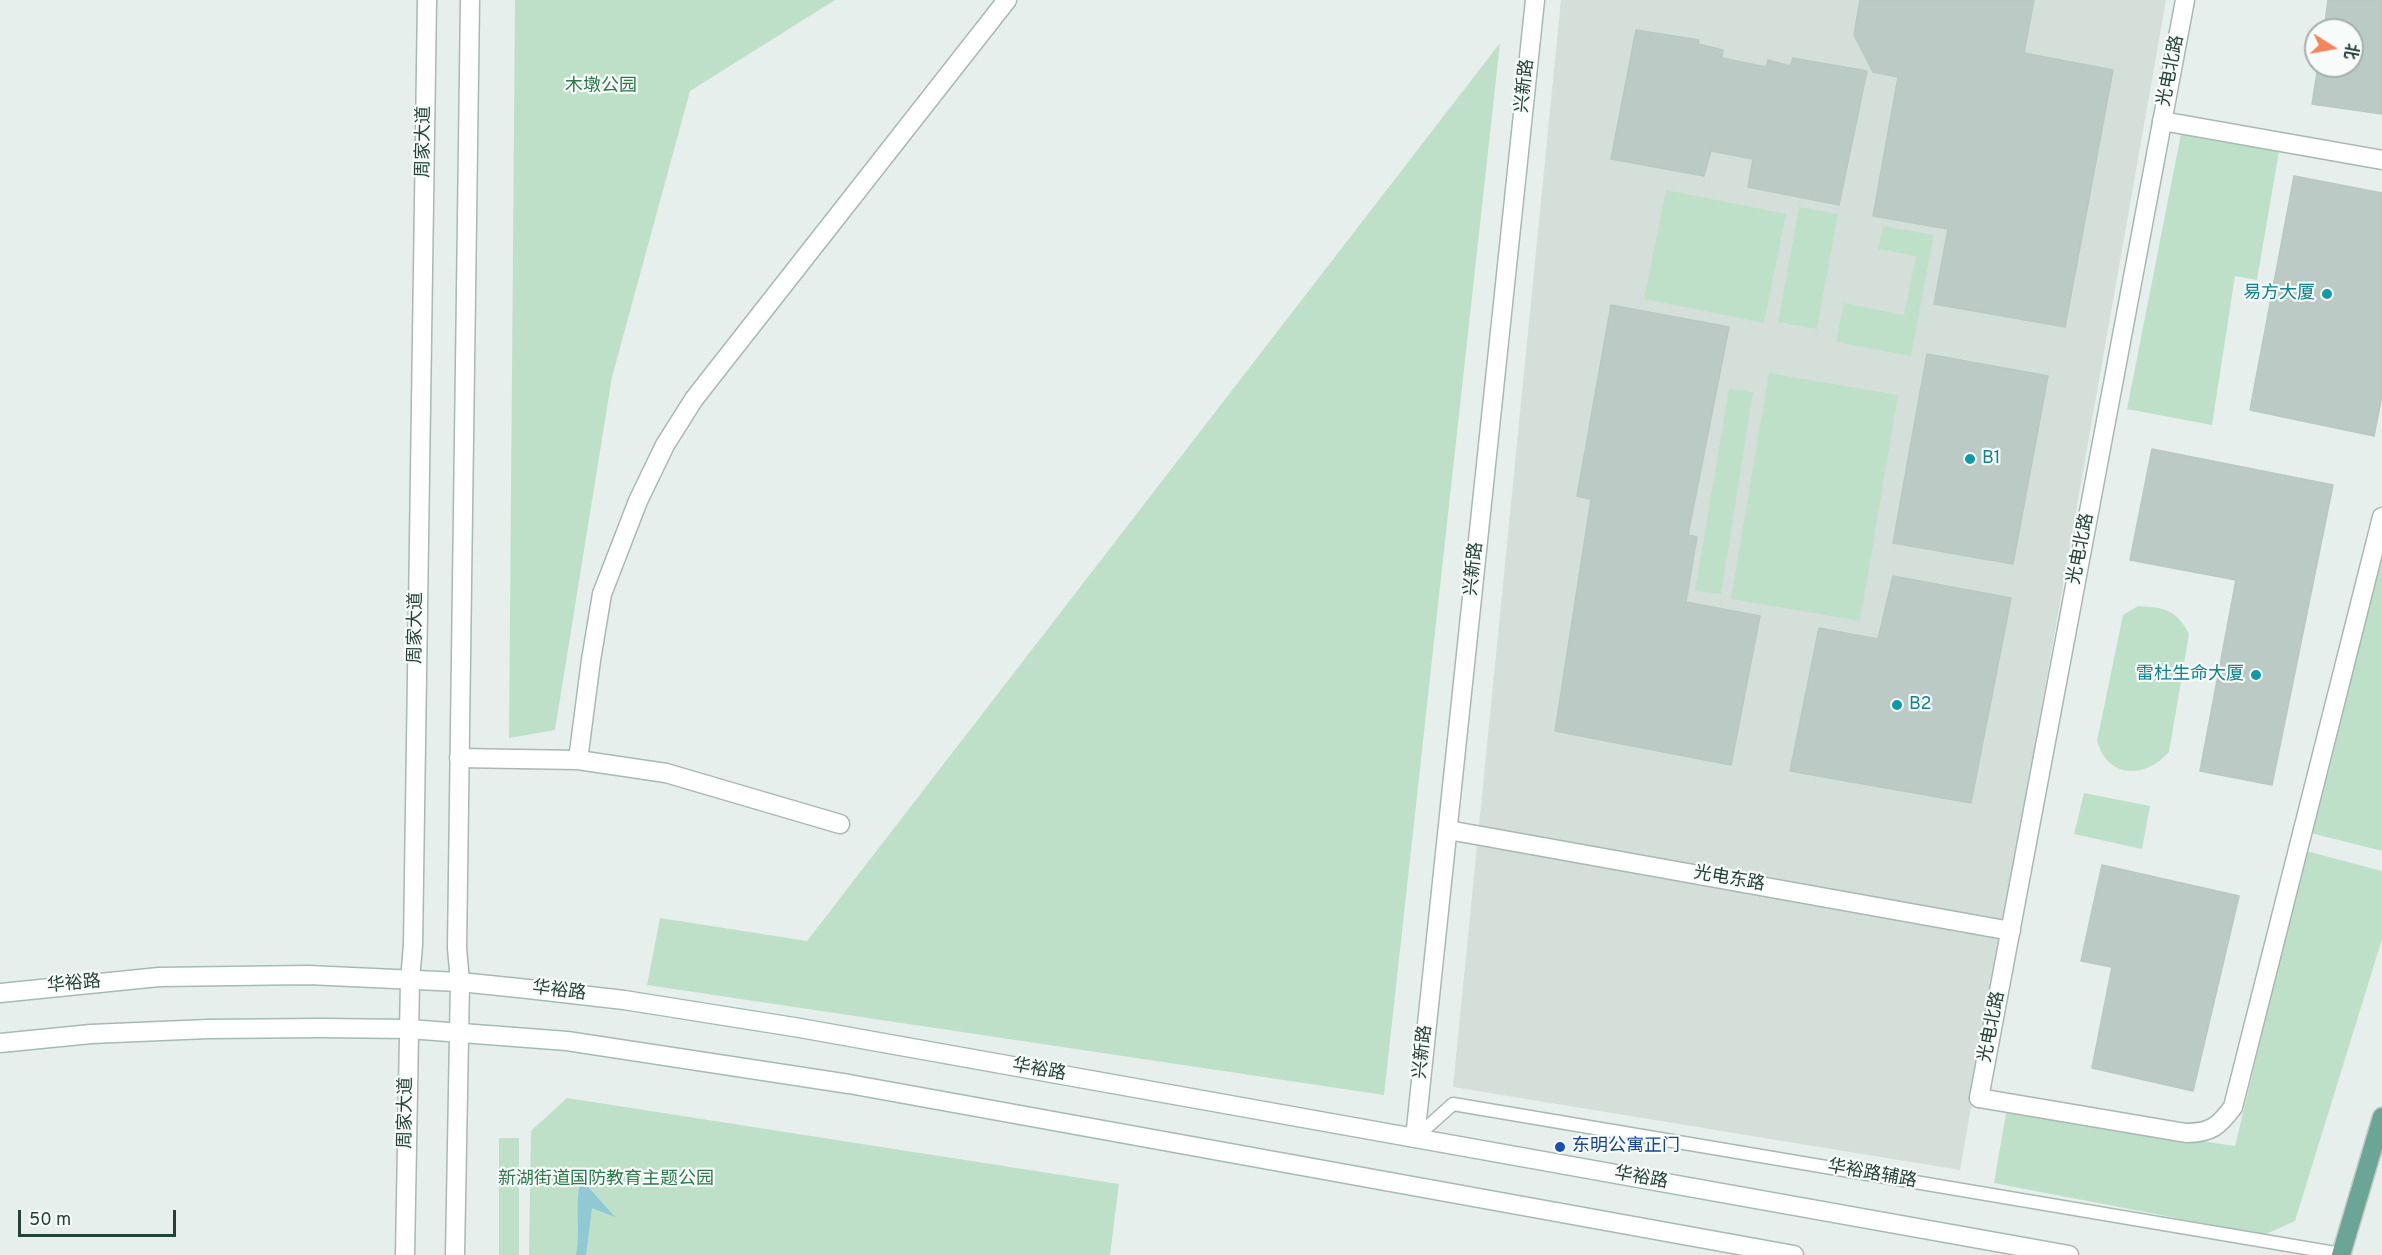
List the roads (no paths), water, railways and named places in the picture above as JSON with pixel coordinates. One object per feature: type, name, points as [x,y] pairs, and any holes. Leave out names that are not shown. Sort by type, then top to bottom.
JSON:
[{"type":"main road","points":[[2341,1254],[2382,1117]]},
{"type":"street","name":"周家大道","points":[[405,1255],[410,980],[413,945],[427,0]]},
{"type":"street","points":[[456,1255],[460,982],[457,948],[459,758],[470,0]]},
{"type":"street","points":[[578,760],[602,594],[638,501],[665,445],[694,399],[1007,0]]},
{"type":"street","name":"兴新路","points":[[1415,1138],[1535,0]]},
{"type":"street","name":"光电北路","points":[[2185,0],[1979,1098],[2186,1133],[2204,1133],[2222,1122],[2233,1107],[2382,517]]},
{"type":"street","points":[[2162,121],[2382,160]]},
{"type":"street","points":[[459,758],[578,760],[666,773],[840,824]]},
{"type":"street","name":"光电东路","points":[[1448,830],[2011,930]]},
{"type":"street","name":"华裕路","points":[[0,993],[159,977],[308,975],[460,982],[624,1000],[789,1026],[2069,1255]]},
{"type":"street","points":[[0,1043],[92,1034],[208,1029],[409,1029],[567,1041],[826,1080],[1794,1255]]},
{"type":"lane","name":"华裕路辅路","points":[[1415,1138],[1453,1104],[2341,1254]]},
{"type":"water","points":[[581,1179],[615,1217],[592,1208],[586,1255],[576,1255],[578,1198]]},
{"type":"place","name":"易方大厦","points":[[2327,294]]},
{"type":"place","name":"B1","points":[[1970,459]]},
{"type":"place","name":"雷杜生命大厦","points":[[2256,675]]},
{"type":"place","name":"B2","points":[[1897,705]]},
{"type":"place","name":"东明公寓正门","points":[[1560,1147]]},
{"type":"park label","name":"木墩公园","points":[[601,87]]},
{"type":"park label","name":"新湖街道国防教育主题公园","points":[[606,1180]]}]
